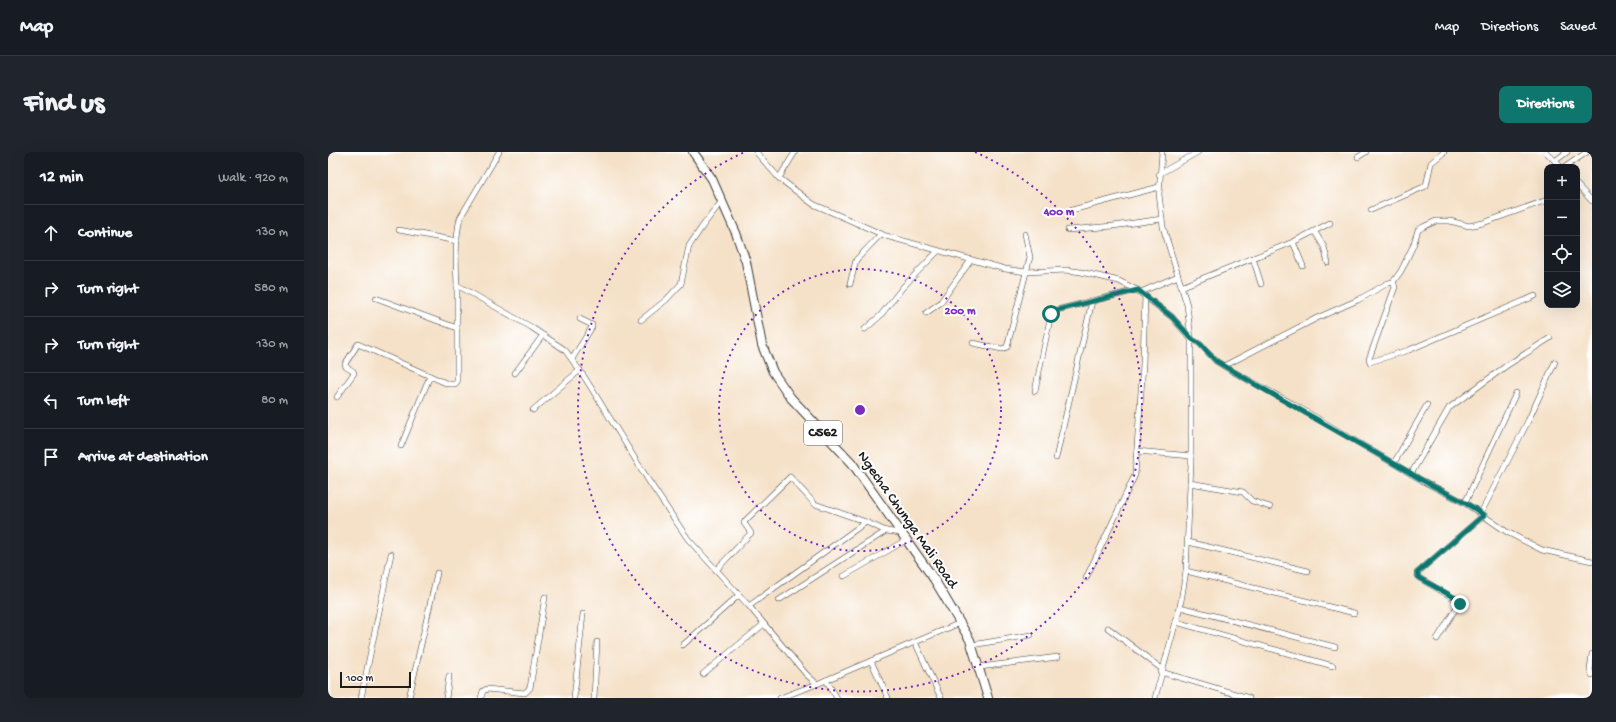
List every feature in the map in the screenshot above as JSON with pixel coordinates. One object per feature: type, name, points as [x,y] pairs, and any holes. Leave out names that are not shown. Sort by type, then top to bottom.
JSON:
[{"type":"main road","name":"Ngecha Chunga Mali Road","points":[[693,152],[712,179],[736,234],[746,262],[762,345],[773,372],[791,398],[852,463],[934,579],[972,645],[980,667],[988,698]]},
{"type":"street","points":[[337,397],[354,373],[346,367],[345,364],[358,344],[448,384],[453,385],[457,382],[456,261],[460,218],[499,152]]},
{"type":"street","points":[[756,152],[779,178],[813,204],[881,234],[1005,269],[1026,272],[1066,270],[1081,272],[1119,282],[1141,292],[1172,317],[1192,339],[1200,344],[1216,361],[1224,366],[1411,474],[1466,503],[1507,532],[1542,550],[1592,561]]},
{"type":"street","points":[[779,178],[794,152]]},
{"type":"street","points":[[1155,698],[1180,607],[1186,571],[1191,456],[1192,339],[1187,305],[1163,227],[1159,187],[1162,152]]},
{"type":"street","points":[[1159,174],[1198,152]]},
{"type":"street","points":[[1358,157],[1366,152]]},
{"type":"street","points":[[1371,210],[1426,186],[1431,163],[1444,152]]},
{"type":"street","points":[[1546,152],[1558,164]]},
{"type":"street","points":[[1555,161],[1567,152]]},
{"type":"street","points":[[1569,164],[1587,152]]},
{"type":"street","points":[[1072,210],[1159,187]]},
{"type":"street","points":[[1580,192],[1592,201]]},
{"type":"street","points":[[642,320],[666,300],[681,284],[689,246],[722,201]]},
{"type":"street","points":[[1224,366],[1317,318],[1358,300],[1388,283],[1393,282],[1402,271],[1414,246],[1418,230],[1423,227],[1436,221],[1450,220],[1469,226],[1483,223],[1544,201]]},
{"type":"street","points":[[1068,230],[1113,226],[1162,219]]},
{"type":"street","points":[[1181,287],[1293,242],[1330,223]]},
{"type":"street","points":[[399,230],[457,241]]},
{"type":"street","points":[[1315,232],[1324,247],[1328,263]]},
{"type":"street","points":[[850,284],[856,260],[881,234]]},
{"type":"street","points":[[973,343],[1002,349],[1007,347],[1030,257],[1025,234]]},
{"type":"street","points":[[1293,242],[1302,266]]},
{"type":"street","points":[[865,329],[880,316],[903,287],[938,251]]},
{"type":"street","points":[[1253,258],[1261,284]]},
{"type":"street","points":[[926,313],[940,303],[971,260]]},
{"type":"street","points":[[1035,391],[1051,314],[1053,311],[1092,301],[1141,292],[1178,276]]},
{"type":"street","points":[[1393,282],[1395,287],[1369,359],[1371,362],[1409,350],[1535,296]]},
{"type":"street","points":[[457,285],[543,335],[565,350],[580,370],[613,425],[680,529],[739,595],[806,674],[817,684]]},
{"type":"street","points":[[1086,578],[1135,475],[1143,364],[1141,292]]},
{"type":"street","points":[[376,298],[457,328]]},
{"type":"street","points":[[1056,458],[1092,301]]},
{"type":"street","points":[[572,359],[592,327],[592,325],[580,319]]},
{"type":"street","points":[[515,373],[543,335]]},
{"type":"street","points":[[1411,474],[1449,408],[1506,366],[1550,338]]},
{"type":"street","points":[[1437,639],[1460,602],[1419,578],[1417,573],[1482,514],[1528,421],[1555,362]]},
{"type":"street","points":[[534,410],[580,370]]},
{"type":"street","points":[[401,446],[430,376]]},
{"type":"street","points":[[1466,503],[1516,393]]},
{"type":"street","points":[[1394,463],[1427,405]]},
{"type":"street","points":[[1137,451],[1191,456]]},
{"type":"street","points":[[716,570],[751,532],[744,523],[745,521],[790,477],[815,504],[903,536]]},
{"type":"street","points":[[1190,483],[1243,492],[1252,501],[1270,507]]},
{"type":"street","points":[[748,606],[866,522]]},
{"type":"street","points":[[779,600],[886,531]]},
{"type":"street","points":[[844,576],[903,536]]},
{"type":"street","points":[[1188,542],[1308,571]]},
{"type":"street","points":[[361,698],[391,554]]},
{"type":"street","points":[[1186,571],[1354,613]]},
{"type":"street","points":[[409,698],[437,573]]},
{"type":"street","points":[[683,645],[739,595]]},
{"type":"street","points":[[481,698],[483,691],[487,689],[525,693],[530,688],[545,597]]},
{"type":"street","points":[[1180,607],[1335,647]]},
{"type":"street","points":[[574,698],[583,614]]},
{"type":"street","points":[[1176,622],[1333,666]]},
{"type":"street","points":[[780,698],[817,684],[960,623]]},
{"type":"street","points":[[703,674],[764,624]]},
{"type":"street","points":[[1108,628],[1162,670],[1249,698]]},
{"type":"street","points":[[972,645],[1031,635]]},
{"type":"street","points":[[594,698],[597,642]]},
{"type":"street","points":[[915,642],[941,698]]},
{"type":"street","points":[[1592,654],[1590,670],[1592,675]]},
{"type":"street","points":[[980,667],[1058,657]]},
{"type":"street","points":[[871,661],[888,698]]},
{"type":"street","points":[[446,698],[449,676]]},
{"type":"street","points":[[826,680],[837,698]]},
{"type":"route","points":[[1051,314],[1053,311],[1138,290],[1172,317],[1192,339],[1200,344],[1216,361],[1293,404],[1423,481],[1466,503],[1484,515],[1424,565],[1417,573],[1419,578],[1459,600],[1460,604]]}]
